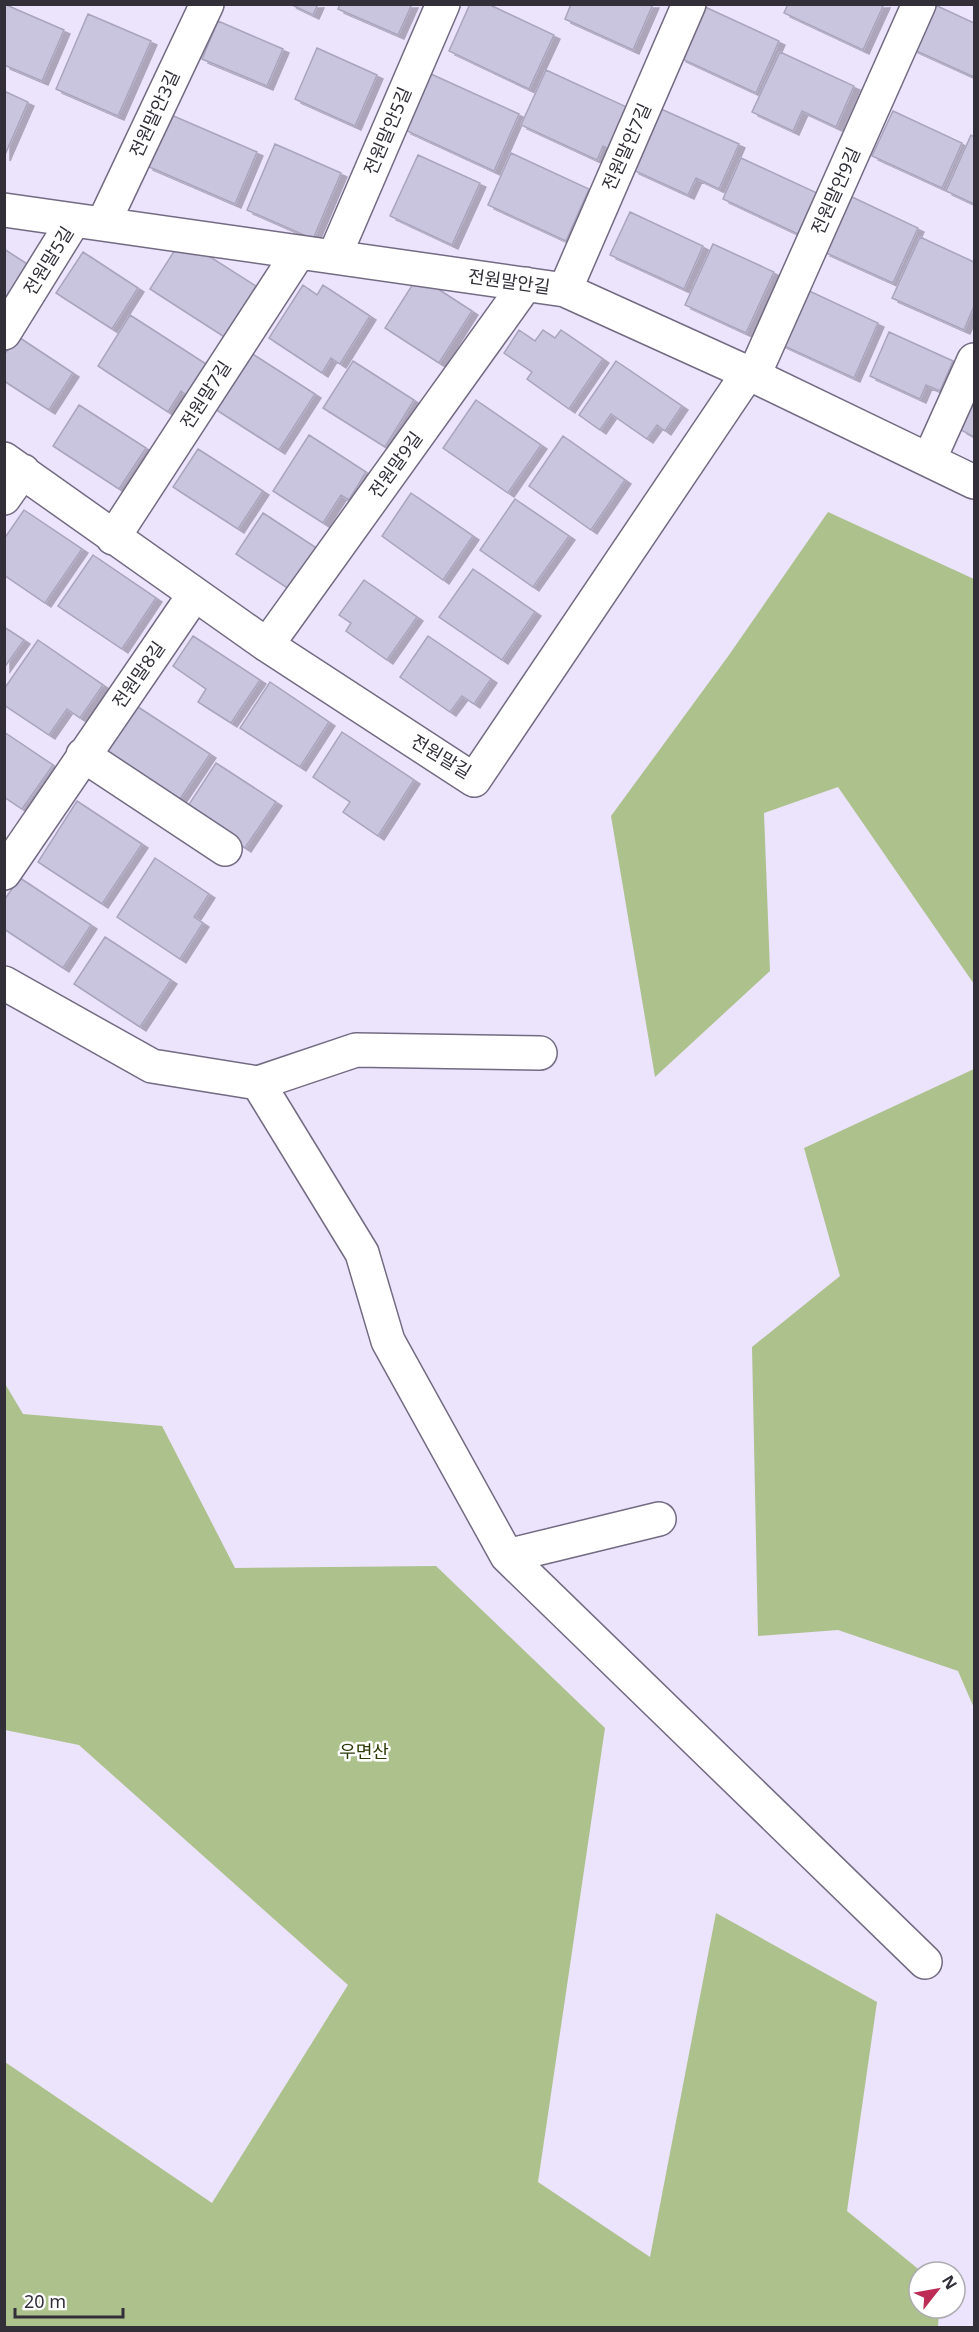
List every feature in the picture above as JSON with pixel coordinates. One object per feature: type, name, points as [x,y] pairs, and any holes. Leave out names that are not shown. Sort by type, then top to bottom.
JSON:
[{"type":"street","name":"전원말안3길","points":[[89,222],[207,4]]},
{"type":"street","name":"전원말안5길","points":[[334,257],[442,4]]},
{"type":"street","name":"전원말안7길","points":[[565,290],[689,4]]},
{"type":"street","name":"전원말안9길","points":[[750,375],[919,4]]},
{"type":"street","name":"전원말안길","points":[[4,210],[565,290],[975,482]]},
{"type":"street","name":"전원말5길","points":[[4,333],[89,222]]},
{"type":"street","name":"전원말7길","points":[[112,537],[299,252]]},
{"type":"street","name":"전원말9길","points":[[267,645],[526,284]]},
{"type":"street","points":[[929,460],[975,360]]},
{"type":"street","name":"전원말길","points":[[14,465],[112,537],[267,645],[474,780],[750,375]]},
{"type":"street","points":[[4,498],[14,465]]},
{"type":"street","name":"전원말8길","points":[[4,873],[195,595]]},
{"type":"street","points":[[83,755],[225,849]]},
{"type":"street","points":[[4,984],[152,1066],[258,1083],[356,1050],[540,1053]]},
{"type":"street","points":[[258,1083],[362,1253],[388,1341],[507,1556],[925,1962]]},
{"type":"street","points":[[507,1556],[659,1519]]},
{"type":"green space","points":[[828,512],[974,579],[974,984],[838,787],[764,813],[770,971],[655,1077],[611,816],[729,655]]},
{"type":"green space","points":[[974,1069],[974,1708],[958,1671],[838,1630],[758,1636],[752,1347],[840,1276],[804,1148]]},
{"type":"green space","name":"우면산","points":[[4,1382],[23,1414],[162,1426],[235,1568],[436,1566],[605,1728],[538,2182],[650,2257],[716,1913],[877,2002],[847,2211],[907,2260],[907,2320],[938,2320],[938,2327],[5,2327],[5,2062],[212,2203],[348,1985],[79,1745],[5,1730]]},
{"type":"building","points":[[4,4],[64,30],[42,81],[4,65]]},
{"type":"building","points":[[290,4],[318,4],[313,15]]},
{"type":"building","points":[[340,4],[412,4],[398,35],[338,9]]},
{"type":"building","points":[[470,4],[488,4],[554,35],[529,89],[449,51]]},
{"type":"building","points":[[571,4],[653,4],[633,50],[565,19]]},
{"type":"building","points":[[788,4],[884,4],[863,50],[784,13]]},
{"type":"building","points":[[933,4],[974,23],[974,77],[912,49]]},
{"type":"building","points":[[703,6],[779,41],[756,93],[680,58]]},
{"type":"building","points":[[88,14],[151,41],[118,116],[56,89]]},
{"type":"building","points":[[218,21],[283,49],[267,86],[202,59]]},
{"type":"building","points":[[317,48],[377,75],[355,126],[295,99]]},
{"type":"building","points":[[780,52],[854,86],[836,127],[802,111],[793,131],[752,112]]},
{"type":"building","points":[[546,70],[631,109],[612,151],[603,146],[597,160],[521,125]]},
{"type":"building","points":[[431,74],[519,114],[494,171],[405,130]]},
{"type":"building","points":[[4,91],[28,102],[4,157]]},
{"type":"building","points":[[661,109],[739,144],[719,189],[696,178],[688,195],[633,170]]},
{"type":"building","points":[[893,111],[962,143],[942,188],[872,156]]},
{"type":"building","points":[[169,114],[257,152],[235,204],[147,166]]},
{"type":"building","points":[[971,135],[974,137],[974,204],[946,191]]},
{"type":"building","points":[[275,144],[341,173],[313,239],[247,210]]},
{"type":"building","points":[[511,153],[589,189],[566,241],[488,205]]},
{"type":"building","points":[[418,155],[480,183],[452,245],[390,216]]},
{"type":"building","points":[[741,158],[817,193],[798,234],[723,199]]},
{"type":"building","points":[[850,196],[918,228],[893,283],[824,252]]},
{"type":"building","points":[[630,212],[703,246],[684,289],[610,255]]},
{"type":"building","points":[[920,237],[974,262],[974,306],[964,330],[892,298]]},
{"type":"building","points":[[182,239],[259,288],[226,338],[150,289]]},
{"type":"building","points":[[713,244],[774,272],[746,333],[685,305]]},
{"type":"building","points":[[4,249],[35,269],[4,313]]},
{"type":"building","points":[[83,252],[138,288],[112,329],[56,293]]},
{"type":"building","points":[[418,276],[472,311],[439,363],[385,328]]},
{"type":"building","points":[[303,285],[317,295],[323,285],[370,316],[340,364],[331,358],[322,373],[269,338]]},
{"type":"building","points":[[805,289],[878,323],[854,378],[780,344]]},
{"type":"building","points":[[130,315],[206,364],[186,395],[181,391],[168,412],[98,366]]},
{"type":"building","points":[[519,330],[535,341],[543,330],[555,338],[561,330],[603,359],[569,409],[527,379],[532,372],[504,353]]},
{"type":"building","points":[[889,332],[953,361],[940,391],[926,385],[920,399],[870,376]]},
{"type":"building","points":[[17,336],[73,373],[49,410],[4,381],[4,355]]},
{"type":"building","points":[[251,353],[315,394],[279,450],[215,409]]},
{"type":"building","points":[[353,361],[414,400],[385,447],[323,408]]},
{"type":"building","points":[[616,361],[682,406],[665,431],[657,425],[647,439],[611,414],[600,430],[579,415]]},
{"type":"building","points":[[476,400],[541,445],[508,493],[443,448]]},
{"type":"building","points":[[974,400],[974,437],[961,430]]},
{"type":"building","points":[[79,405],[146,448],[119,489],[53,446]]},
{"type":"building","points":[[309,435],[366,472],[349,500],[341,495],[323,523],[273,491]]},
{"type":"building","points":[[563,436],[625,480],[591,530],[529,486]]},
{"type":"building","points":[[198,449],[263,491],[238,529],[173,487]]},
{"type":"building","points":[[411,493],[473,536],[443,580],[382,536]]},
{"type":"building","points":[[515,499],[569,536],[533,587],[480,550]]},
{"type":"building","points":[[24,510],[82,549],[45,603],[4,575],[4,539]]},
{"type":"building","points":[[263,513],[321,551],[295,593],[236,554]]},
{"type":"building","points":[[93,555],[156,598],[122,649],[58,606]]},
{"type":"building","points":[[473,569],[535,612],[502,660],[439,617]]},
{"type":"building","points":[[364,580],[417,617],[387,660],[346,631],[351,623],[339,615]]},
{"type":"building","points":[[4,627],[24,640],[4,668]]},
{"type":"building","points":[[193,636],[260,680],[231,723],[198,702],[206,689],[173,666]]},
{"type":"building","points":[[428,636],[491,679],[474,704],[462,696],[450,712],[400,677]]},
{"type":"building","points":[[38,640],[103,685],[80,718],[67,709],[49,735],[4,705],[4,689]]},
{"type":"building","points":[[270,682],[329,722],[300,767],[240,728]]},
{"type":"building","points":[[135,705],[210,754],[180,799],[105,750]]},
{"type":"building","points":[[4,732],[53,765],[22,809],[4,797]]},
{"type":"building","points":[[342,732],[414,780],[378,836],[343,812],[350,802],[313,777]]},
{"type":"building","points":[[216,763],[276,802],[245,848],[186,809]]},
{"type":"building","points":[[77,801],[142,844],[102,904],[38,862]]},
{"type":"building","points":[[155,858],[209,894],[194,917],[203,923],[180,959],[117,917]]},
{"type":"building","points":[[20,878],[91,925],[63,968],[4,929],[4,900]]},
{"type":"building","points":[[105,937],[171,980],[140,1027],[74,984]]}]
